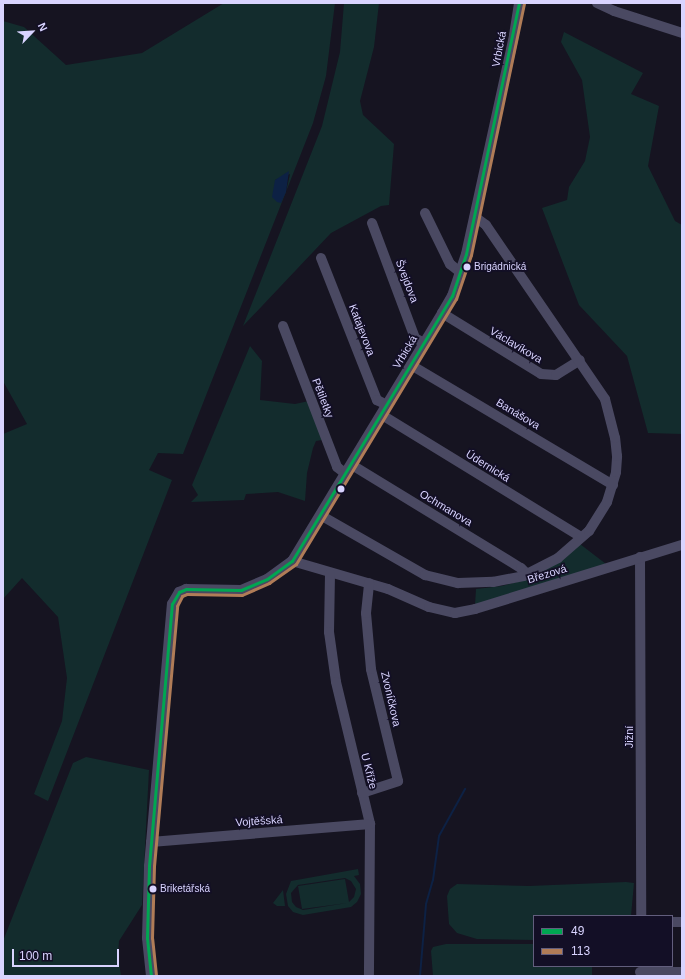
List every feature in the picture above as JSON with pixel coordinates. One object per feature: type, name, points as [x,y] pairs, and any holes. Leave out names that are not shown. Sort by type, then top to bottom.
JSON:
[{"type":"street","name":"Vrbická","points":[[151,842],[172,604],[179,592],[186,589],[242,590],[267,578],[292,561],[322,516],[442,313],[460,272],[475,217],[514,35],[519,3]]},
{"type":"street","points":[[597,3],[616,7],[682,33]]},
{"type":"street","points":[[425,213],[450,264],[460,272]]},
{"type":"street","points":[[322,516],[404,565],[443,580],[493,582],[526,574],[558,558],[581,537],[600,515],[613,485],[616,456],[611,416],[602,394],[486,225],[475,217]]},
{"type":"street","name":"Švejdova","points":[[372,223],[415,338],[424,343]]},
{"type":"street","name":"Katajevova","points":[[321,258],[377,400],[387,405]]},
{"type":"street","name":"Václavíkova","points":[[442,313],[541,374],[556,375],[580,360]]},
{"type":"street","name":"Pětiletky","points":[[283,326],[337,467],[346,474]]},
{"type":"street","name":"Banášova","points":[[411,365],[613,485]]},
{"type":"street","name":"Údernická","points":[[382,415],[581,537]]},
{"type":"street","name":"Ochmanova","points":[[352,465],[521,568],[526,574]]},
{"type":"street","name":"Březová","points":[[292,561],[330,574],[369,583],[443,611],[455,613],[475,609],[682,545]]},
{"type":"street","name":"Jižní","points":[[640,557],[641,915]]},
{"type":"street","name":"U Kříže","points":[[330,574],[329,632],[336,682],[370,824],[369,976]]},
{"type":"street","name":"Zvoníčkova","points":[[362,793],[398,781],[371,668],[366,614],[369,583]]},
{"type":"street","name":"Vojtěšská","points":[[151,842],[370,824]]},
{"type":"street","points":[[151,842],[147,913],[151,976]]},
{"type":"street","points":[[640,971],[682,972]]},
{"type":"green space","points":[[224,3],[335,3],[326,76],[313,123],[286,191],[290,174],[275,180],[286,192],[183,454],[158,453],[149,470],[172,480],[48,801],[34,794],[62,721],[67,678],[58,617],[22,578],[3,599],[3,434],[27,424],[3,381],[3,21],[24,27],[66,65],[142,53]]},
{"type":"green space","points":[[344,3],[379,3],[374,47],[360,101],[363,115],[394,144],[389,205],[381,206],[331,233],[243,326],[322,126],[340,52]]},
{"type":"green space","points":[[564,32],[643,73],[631,94],[659,106],[648,166],[675,221],[682,225],[682,434],[648,433],[627,356],[579,305],[542,208],[567,200],[569,187],[585,161],[590,137],[582,80],[561,42]]},
{"type":"green space","points":[[250,346],[262,361],[260,400],[295,404],[309,401],[322,440],[316,441],[313,448],[307,473],[305,501],[278,492],[246,494],[244,500],[191,502],[198,495],[192,485]]},
{"type":"green space","points":[[580,544],[606,564],[475,605],[476,589],[502,586],[528,579],[561,561]]},
{"type":"green space","points":[[86,757],[149,770],[142,905],[119,941],[118,955],[121,976],[3,976],[3,941],[73,763]]},
{"type":"green space","points":[[358,869],[359,875],[354,876],[360,884],[361,894],[357,902],[351,907],[303,915],[293,912],[288,906],[286,894],[291,881]],"holes":[[[345,878],[351,881],[356,889],[354,897],[349,902],[345,879],[298,886],[302,909],[347,903],[303,910],[296,907],[292,902],[291,893],[298,885]]]},
{"type":"green space","points":[[626,882],[634,883],[631,915],[533,915],[533,940],[477,939],[457,933],[449,924],[447,896],[450,889],[457,884],[529,886]]},
{"type":"green space","points":[[283,890],[285,906],[277,906],[273,903]]},
{"type":"green space","points":[[446,944],[533,944],[533,967],[592,967],[592,976],[433,976],[431,951],[433,947]]},
{"type":"water","points":[[289,171],[286,192],[281,203],[277,202],[272,197],[275,180]]},
{"type":"waterway","points":[[420,976],[426,904],[433,880],[439,836],[465,789]]},
{"type":"transit line","name":"49","points":[[151,976],[147,938],[149,866],[172,604],[179,592],[186,589],[241,590],[267,579],[292,561],[452,296],[466,254],[519,3]]},
{"type":"transit line","name":"113","points":[[156,975],[152,938],[154,866],[177,606],[182,596],[187,594],[242,595],[269,583],[296,564],[456,299],[471,255],[524,4]]},
{"type":"place","name":"Brigádnická","points":[[467,267]]},
{"type":"place","name":"Briketářská","points":[[153,889]]}]
